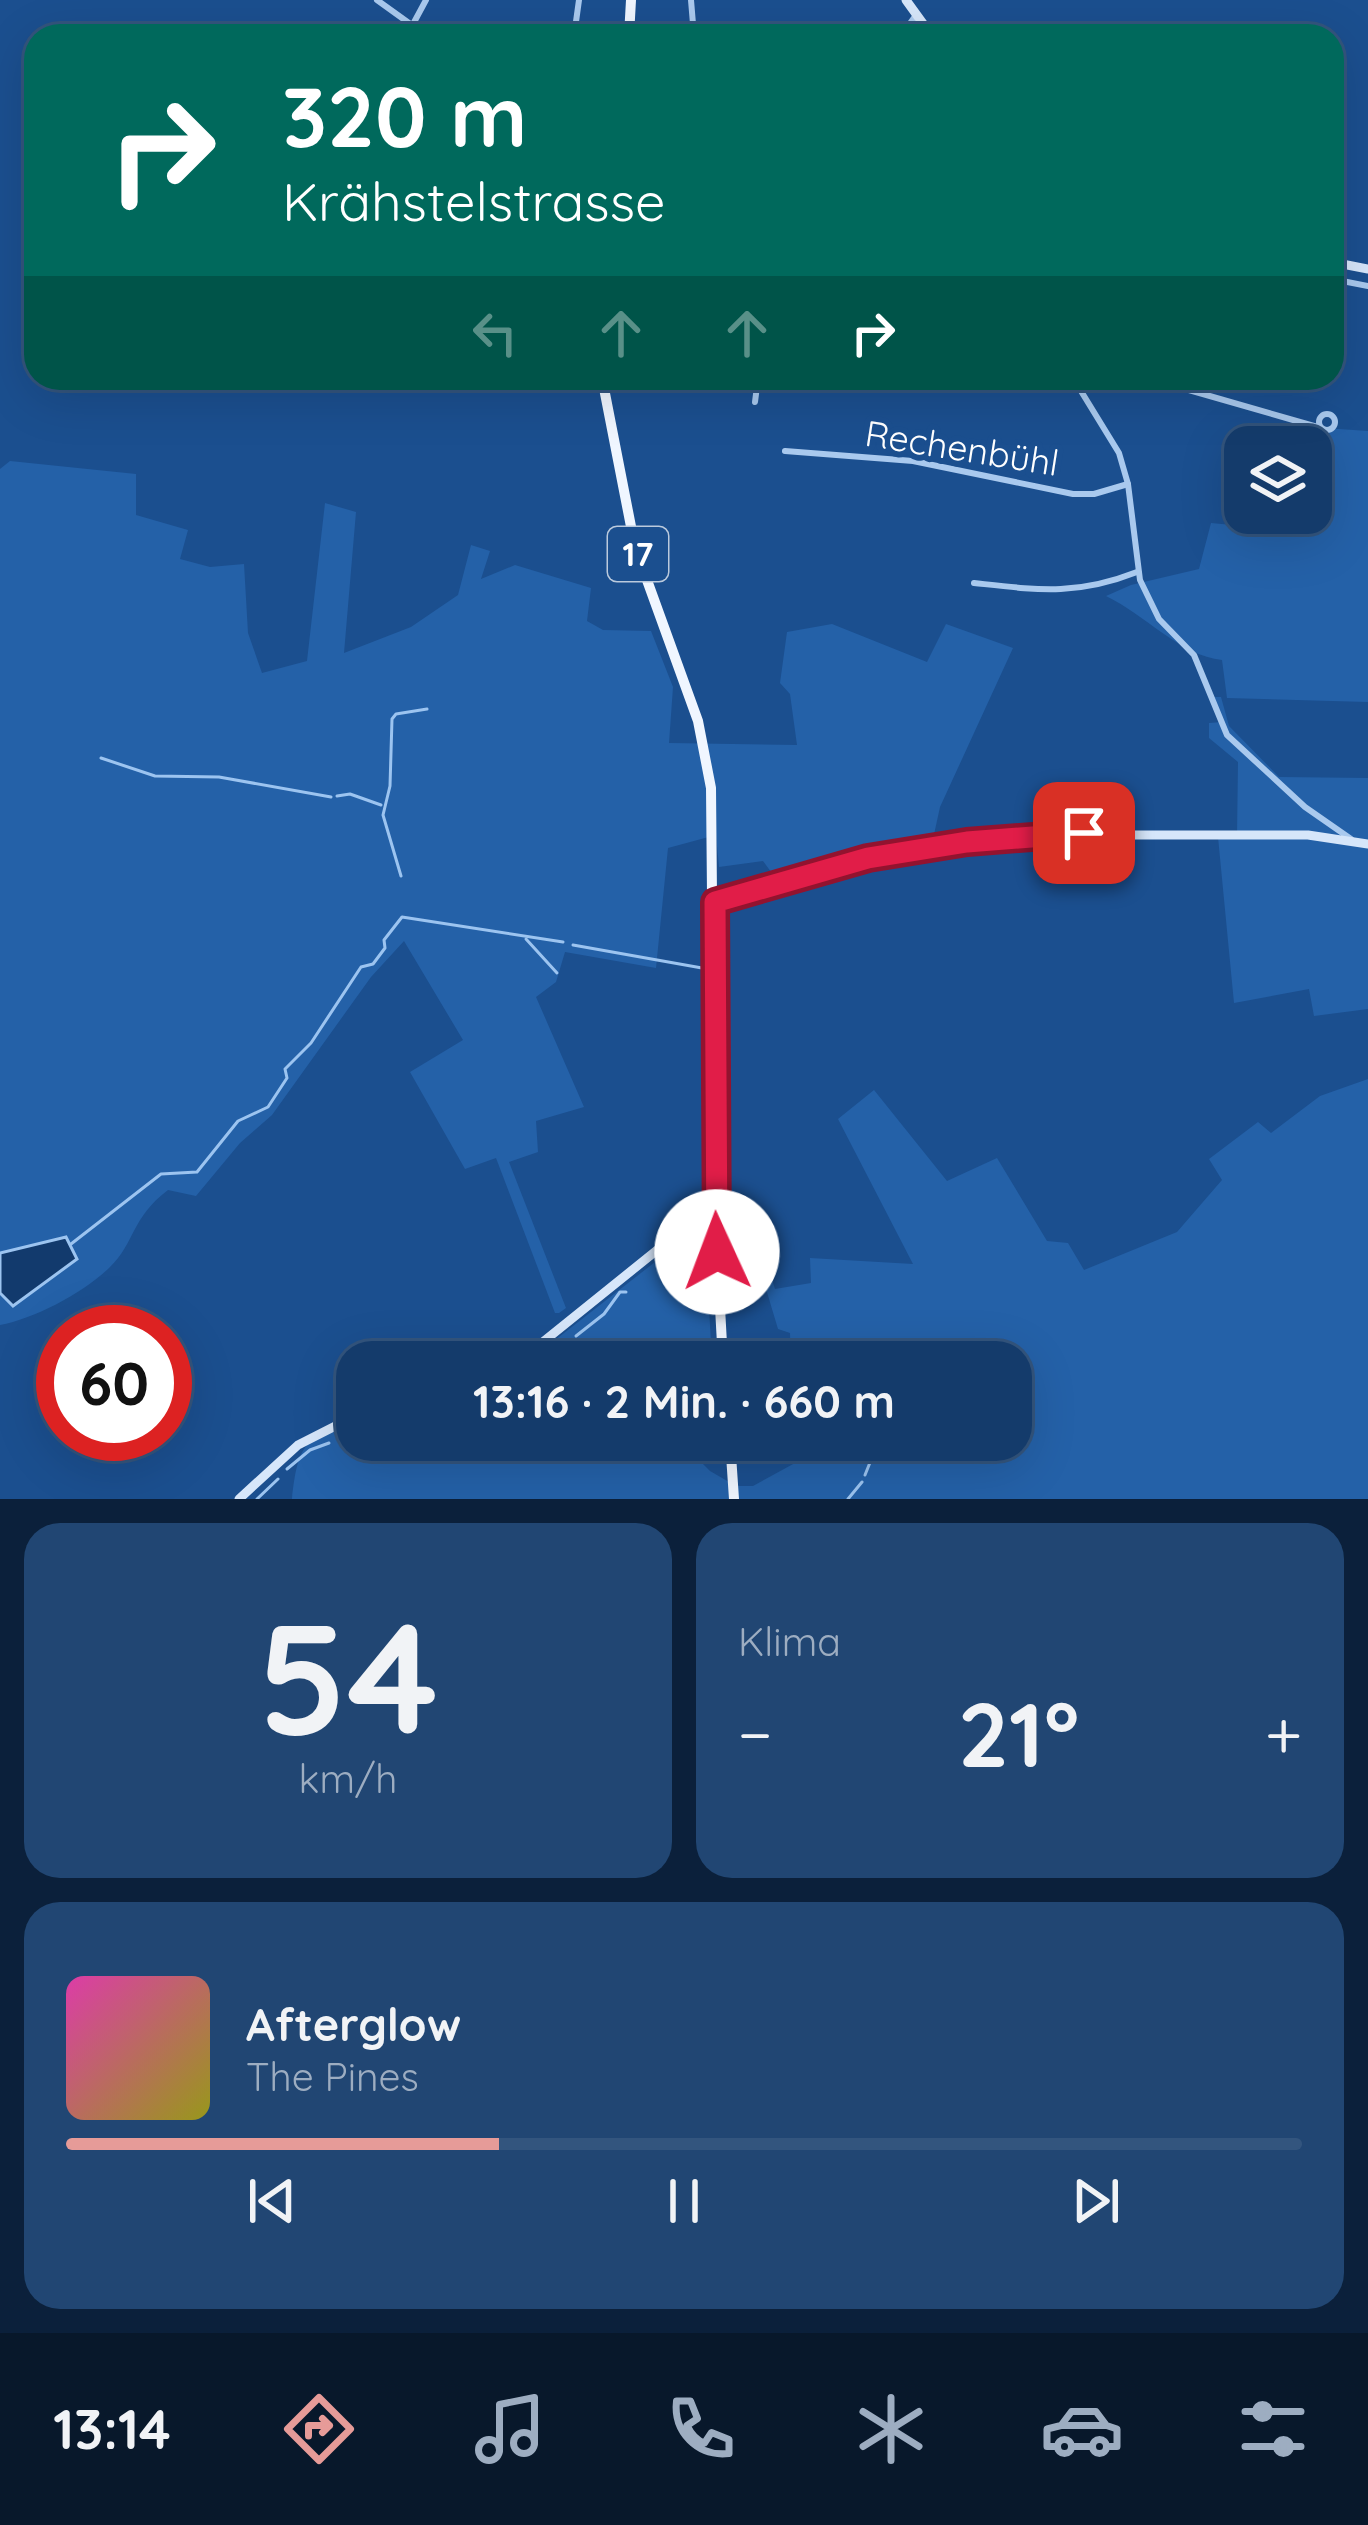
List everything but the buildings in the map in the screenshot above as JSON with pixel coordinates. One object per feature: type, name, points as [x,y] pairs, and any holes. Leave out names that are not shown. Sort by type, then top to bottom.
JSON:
[{"type":"main road","points":[[906,0],[923,24]]},
{"type":"main road","name":"17","points":[[604,390],[635,547],[707,759],[715,902],[715,1216],[722,1341]]},
{"type":"main road","points":[[715,902],[868,858],[1024,835],[1308,835],[1368,844]]},
{"type":"main road","points":[[544,1341],[682,1230],[702,1217],[715,1216]]},
{"type":"main road","points":[[239,1499],[298,1445],[336,1426]]},
{"type":"main road","points":[[731,1461],[734,1499]]},
{"type":"street","points":[[377,0],[409,24]]},
{"type":"street","points":[[910,24],[916,15]]},
{"type":"street","points":[[755,402],[756,390]]},
{"type":"street","points":[[1080,390],[1119,453],[1128,484],[1137,572],[1159,619],[1194,655],[1224,730],[1305,807],[1352,840]]},
{"type":"street","points":[[1190,390],[1315,426]]},
{"type":"street","name":"Rechenbühl","points":[[785,451],[913,461],[1073,494],[1094,494],[1128,484]]},
{"type":"street","points":[[974,583],[1059,593],[1104,585],[1137,572]]},
{"type":"shaded area","points":[[1332,429],[1368,431],[1368,702],[1227,698],[1222,660],[1177,643],[1106,596],[1199,569],[1211,523],[1224,524],[1224,534],[1332,534]]},
{"type":"shaded area","points":[[10,461],[136,474],[136,515],[188,530],[180,559],[210,567],[244,564],[248,633],[262,673],[307,661],[325,503],[356,512],[344,653],[411,627],[458,595],[471,545],[490,551],[481,579],[515,565],[591,588],[587,621],[603,630],[651,631],[673,687],[669,743],[797,745],[790,694],[780,683],[787,632],[832,624],[927,662],[946,624],[1013,648],[940,807],[933,839],[777,880],[763,861],[719,867],[716,835],[668,848],[656,968],[565,952],[556,982],[536,997],[584,1107],[536,1121],[538,1152],[509,1162],[566,1308],[559,1313],[555,1313],[496,1158],[465,1169],[410,1072],[463,1040],[404,941],[371,977],[272,1115],[240,1143],[196,1196],[168,1190],[147,1210],[118,1258],[99,1276],[54,1305],[36,1305],[36,1314],[0,1325],[0,469]]},
{"type":"shaded area","points":[[1213,697],[1221,697],[1229,726],[1279,777],[1368,778],[1368,1009],[1314,1016],[1309,989],[1234,1003],[1218,837],[1237,836],[1238,762],[1209,738],[1209,723],[1222,722]]},
{"type":"shaded area","points":[[1368,1079],[1368,1499],[292,1499],[301,1455],[315,1438],[336,1429],[336,1461],[700,1461],[736,1486],[753,1486],[799,1461],[1032,1461],[1032,1341],[790,1341],[790,1333],[778,1329],[755,1252],[724,1247],[727,1237],[759,1238],[775,1289],[811,1283],[810,1258],[913,1264],[838,1119],[874,1090],[947,1181],[997,1158],[1047,1241],[1068,1243],[1084,1270],[1177,1232],[1222,1180],[1209,1159],[1258,1122],[1271,1133],[1320,1096]]},
{"type":"shaded area","points":[[696,1230],[705,1234],[711,1341],[554,1341]]},
{"type":"shaded area","points":[[66,1237],[77,1259],[13,1306],[0,1293],[0,1253]]},
{"type":"waterway","points":[[401,876],[383,815],[390,786],[392,719],[396,714],[427,709]]},
{"type":"waterway","points":[[101,758],[155,776],[219,777],[331,797]]},
{"type":"waterway","points":[[337,796],[350,794],[381,805]]},
{"type":"waterway","points":[[71,1244],[161,1174],[197,1172],[238,1121],[268,1107],[287,1078],[285,1069],[311,1043],[361,967],[373,964],[402,917],[563,942]]},
{"type":"waterway","points":[[526,939],[557,973]]},
{"type":"waterway","points":[[573,945],[702,968]]},
{"type":"waterway","points":[[576,1336],[604,1314],[620,1292],[626,1292]]},
{"type":"waterway","points":[[287,1469],[310,1450],[329,1443]]},
{"type":"waterway","points":[[865,1475],[871,1461]]},
{"type":"waterway","points":[[257,1499],[278,1479]]},
{"type":"waterway","points":[[848,1499],[862,1482]]},
{"type":"route","points":[[717,1252],[715,902],[868,858],[1024,835],[1084,833]]}]
